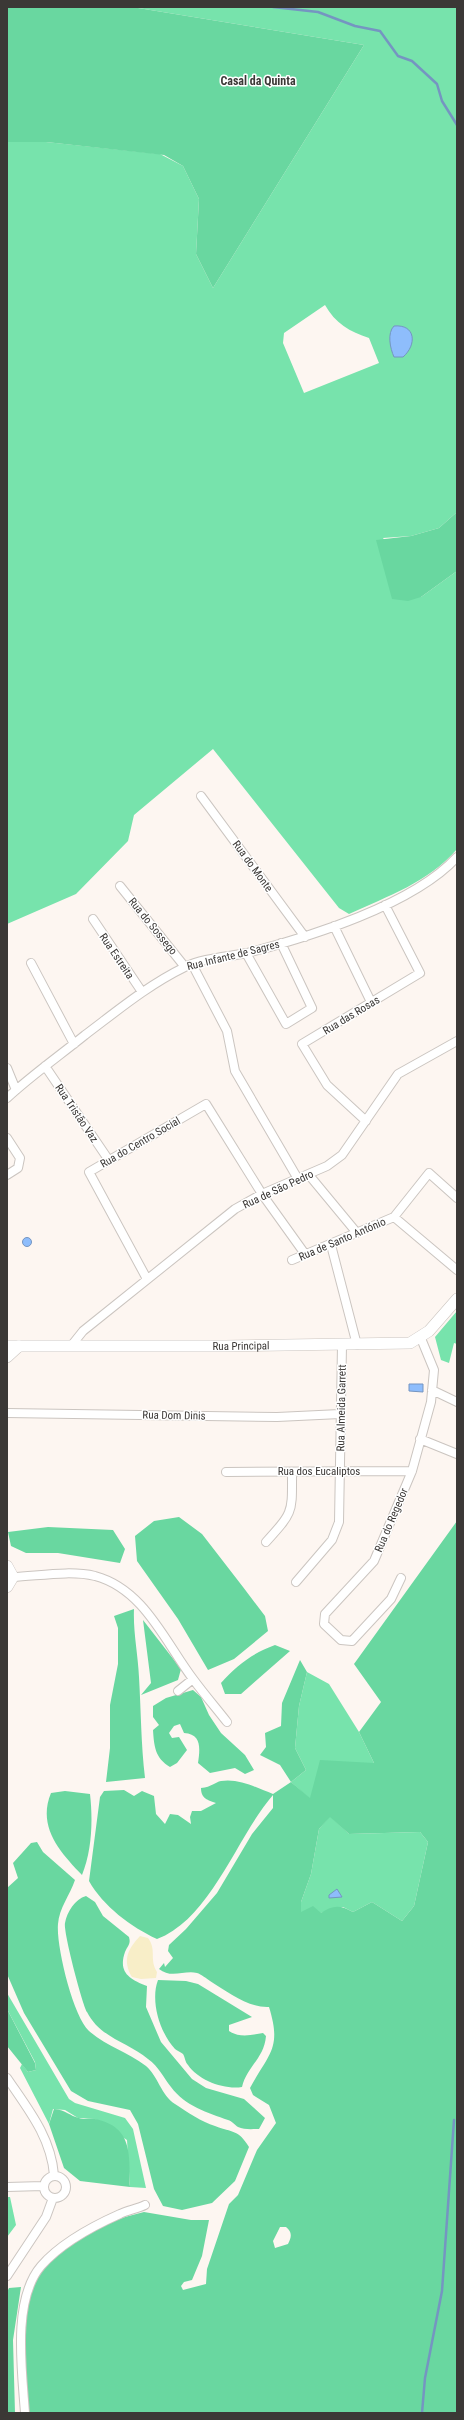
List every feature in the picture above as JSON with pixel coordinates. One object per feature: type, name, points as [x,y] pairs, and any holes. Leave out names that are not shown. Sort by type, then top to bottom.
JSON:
[{"type":"street","name":"Rua do Monte","points":[[201,796],[305,937]]},
{"type":"street","name":"Rua Infante de Sagres","points":[[7,1098],[45,1066],[142,992],[189,966],[246,953],[305,937],[334,926],[385,905],[425,883],[446,869],[457,857]]},
{"type":"street","name":"Rua do Sossego","points":[[120,886],[189,966],[227,1031],[235,1071],[298,1179]]},
{"type":"street","name":"Rua das Rosas","points":[[366,1121],[327,1085],[302,1044],[420,973],[385,905]]},
{"type":"street","name":"Rua Estreita","points":[[93,919],[142,992]]},
{"type":"street","points":[[334,926],[371,1002]]},
{"type":"street","points":[[246,953],[286,1024],[312,1008],[281,943]]},
{"type":"street","points":[[31,963],[74,1044]]},
{"type":"street","name":"Rua de São Pedro","points":[[71,1346],[83,1331],[235,1209],[262,1194],[327,1166],[342,1155],[398,1074],[457,1041]]},
{"type":"street","name":"Rua Tristão Vaz","points":[[45,1066],[108,1159]]},
{"type":"street","points":[[7,1068],[16,1090]]},
{"type":"street","name":"Rua do Centro Social","points":[[147,1279],[89,1172],[108,1159],[206,1104],[262,1194]]},
{"type":"street","points":[[7,1138],[20,1158],[18,1168],[7,1175]]},
{"type":"street","name":"Rua de Santo António","points":[[292,1260],[331,1245],[394,1217],[429,1173],[457,1198]]},
{"type":"street","points":[[309,1175],[357,1233]]},
{"type":"street","points":[[262,1194],[305,1254]]},
{"type":"street","points":[[394,1217],[457,1270]]},
{"type":"street","points":[[331,1245],[357,1345]]},
{"type":"street","name":"Rua Principal","points":[[7,1346],[357,1345],[410,1343],[429,1331],[457,1299]]},
{"type":"street","name":"Rua do Regedor","points":[[401,1578],[391,1599],[352,1640],[341,1640],[324,1624],[325,1614],[374,1561],[412,1471],[432,1390],[434,1370],[420,1336]]},
{"type":"street","name":"Rua Almeida Garrett","points":[[296,1582],[332,1540],[339,1522],[342,1345]]},
{"type":"street","points":[[7,1357],[19,1346]]},
{"type":"street","points":[[432,1390],[457,1402]]},
{"type":"street","name":"Rua Dom Dinis","points":[[7,1413],[276,1417],[340,1414]]},
{"type":"street","points":[[420,1439],[457,1454]]},
{"type":"street","name":"Rua dos Eucaliptos","points":[[226,1472],[412,1471]]},
{"type":"street","points":[[266,1542],[288,1518],[292,1506],[292,1472]]},
{"type":"street","points":[[7,1566],[13,1577]]},
{"type":"street","points":[[13,1577],[67,1574],[94,1576],[128,1593],[141,1606],[193,1679],[227,1722]]},
{"type":"street","points":[[7,1587],[13,1577]]},
{"type":"street","points":[[178,1690],[193,1679]]},
{"type":"street","points":[[7,2078],[33,2114],[49,2146],[54,2175]]},
{"type":"street","points":[[54,2175],[63,2178],[66,2187],[62,2196],[53,2198],[46,2194],[43,2186],[46,2179],[54,2175]]},
{"type":"street","points":[[7,2187],[43,2186]]},
{"type":"street","points":[[7,2276],[46,2217],[53,2198]]},
{"type":"street","points":[[25,2413],[22,2335],[24,2304],[30,2283],[41,2266],[60,2249],[98,2225],[145,2205]]},
{"type":"green space","points":[[7,7],[132,7],[364,45],[213,288],[196,254],[199,199],[183,166],[164,155],[46,142],[7,142]]},
{"type":"green space","points":[[132,7],[457,7],[457,512],[439,528],[411,536],[383,538],[421,597],[457,571],[457,849],[434,871],[421,879],[393,894],[349,914],[339,908],[213,749],[134,815],[128,841],[76,894],[7,924],[7,142],[46,142],[160,154],[183,166],[199,199],[196,254],[213,288],[364,45]],"holes":[[[325,305],[338,322],[349,330],[369,338],[379,363],[304,393],[283,343],[284,333]]]},
{"type":"green space","points":[[457,512],[457,571],[421,597],[408,601],[392,599],[376,540],[411,536],[439,528]]},
{"type":"green space","points":[[457,1311],[457,1344],[454,1343],[449,1363],[441,1360],[435,1337]]},
{"type":"green space","points":[[179,1517],[202,1534],[265,1616],[268,1631],[234,1659],[208,1670],[178,1619],[137,1561],[135,1536],[154,1521]]},
{"type":"green space","points":[[457,1521],[457,2413],[29,2413],[25,2389],[24,2329],[30,2290],[43,2267],[62,2251],[102,2226],[125,2217],[144,2212],[191,2220],[209,2220],[202,2256],[192,2280],[184,2282],[181,2286],[183,2290],[206,2284],[207,2269],[229,2204],[238,2195],[257,2150],[276,2123],[269,2105],[253,2095],[250,2088],[268,2058],[274,2042],[273,2021],[269,2007],[261,2007],[246,2002],[197,1973],[192,1972],[173,1974],[159,1969],[164,1963],[165,1967],[173,1958],[168,1951],[169,1945],[186,1929],[217,1893],[252,1834],[273,1808],[273,1795],[247,1832],[222,1875],[193,1914],[176,1929],[157,1939],[118,1915],[102,1899],[89,1881],[100,1797],[104,1791],[124,1790],[134,1796],[142,1791],[154,1796],[156,1814],[165,1824],[170,1814],[178,1815],[191,1824],[190,1817],[192,1811],[201,1811],[216,1803],[208,1800],[202,1795],[201,1788],[208,1787],[217,1782],[228,1780],[241,1782],[273,1794],[291,1782],[310,1798],[320,1760],[374,1763],[359,1732],[381,1702],[354,1664]],"holes":[[[330,1817],[349,1834],[420,1832],[428,1842],[414,1906],[402,1921],[372,1902],[353,1912],[344,1908],[333,1907],[321,1913],[313,1906],[301,1912],[301,1902],[311,1874],[319,1829]],[[280,2227],[286,2227],[288,2229],[291,2234],[290,2239],[288,2244],[275,2248],[273,2241]]]},
{"type":"green space","points":[[48,1527],[113,1530],[125,1549],[120,1563],[58,1553],[26,1553],[11,1546],[8,1532]]},
{"type":"green space","points":[[134,1609],[145,1778],[106,1782],[110,1748],[110,1705],[118,1664],[118,1628],[114,1616]]},
{"type":"green space","points":[[143,1620],[181,1669],[178,1680],[141,1695],[151,1683]]},
{"type":"green space","points":[[275,1645],[290,1651],[241,1694],[225,1694],[221,1683],[239,1665],[252,1656]]},
{"type":"green space","points":[[300,1660],[307,1672],[299,1706],[295,1748],[306,1770],[291,1782],[280,1765],[260,1755],[266,1747],[265,1733],[281,1726],[282,1703]]},
{"type":"green space","points":[[307,1672],[329,1684],[359,1732],[374,1763],[310,1799],[291,1782],[306,1770],[295,1748],[299,1706]]},
{"type":"green space","points":[[193,1690],[201,1697],[209,1715],[221,1733],[245,1755],[254,1770],[245,1774],[235,1768],[210,1773],[198,1763],[199,1748],[197,1739],[190,1734],[184,1733],[180,1724],[174,1726],[169,1733],[172,1738],[179,1737],[187,1750],[177,1763],[170,1767],[161,1760],[156,1751],[154,1741],[153,1730],[159,1725],[153,1717],[153,1706],[166,1698]]},
{"type":"green space","points":[[65,1791],[90,1794],[90,1846],[82,1875],[59,1848],[49,1828],[47,1805],[51,1793]]},
{"type":"green space","points":[[330,1816],[349,1834],[420,1832],[428,1842],[414,1906],[402,1921],[372,1902],[353,1912],[343,1907],[321,1913],[301,1912],[301,1902],[311,1874],[319,1829]]},
{"type":"green space","points":[[37,1842],[43,1852],[75,1880],[60,1912],[58,1934],[67,1980],[77,2011],[83,2023],[89,2031],[96,2036],[146,2066],[154,2075],[166,2096],[175,2104],[205,2122],[235,2132],[242,2137],[249,2147],[235,2181],[212,2203],[182,2210],[163,2206],[154,2189],[138,2124],[130,2110],[88,2101],[71,2091],[24,2013],[7,1974],[7,1888],[18,1878],[13,1863],[31,1843]]},
{"type":"green space","points":[[86,1896],[95,1902],[103,1916],[129,1937],[129,1943],[123,1959],[124,1970],[135,1981],[147,1986],[146,2007],[161,2042],[192,2079],[206,2088],[244,2099],[265,2118],[259,2129],[240,2128],[232,2122],[190,2104],[177,2094],[152,2062],[140,2053],[107,2034],[93,2021],[87,2012],[81,1995],[65,1929],[65,1923],[70,1910],[78,1900]]},
{"type":"green space","points":[[158,1980],[186,1981],[198,1984],[252,2017],[229,2025],[229,2031],[237,2035],[254,2035],[263,2033],[266,2036],[262,2051],[244,2080],[242,2087],[227,2087],[212,2083],[192,2070],[187,2064],[183,2054],[175,2049],[165,2034],[158,2016],[155,1997]]},
{"type":"green space","points":[[7,1993],[69,2099],[75,2103],[125,2118],[133,2129],[146,2188],[130,2187],[127,2140],[95,2119],[78,2118],[65,2110],[53,2109],[49,2124],[20,2068],[22,2064],[28,2072],[36,2070],[35,2062],[7,2009]]},
{"type":"green space","points":[[7,2009],[35,2063],[36,2070],[28,2072],[7,2046]]},
{"type":"green space","points":[[54,2109],[81,2119],[95,2119],[108,2123],[117,2129],[127,2144],[130,2164],[130,2187],[80,2181],[64,2168],[49,2124]]},
{"type":"green space","points":[[7,2197],[10,2197],[16,2225],[7,2237]]},
{"type":"green space","points":[[21,2287],[13,2340],[15,2413],[7,2413],[7,2292],[9,2288]]},
{"type":"sand","points":[[140,1936],[148,1938],[151,1942],[153,1963],[157,1972],[156,1978],[141,1979],[132,1977],[129,1971],[127,1965],[128,1955],[132,1946]]},
{"type":"water","points":[[394,326],[407,328],[412,336],[411,347],[403,357],[394,357],[391,349],[390,333]]},
{"type":"water","points":[[25,1238],[29,1238],[31,1242],[29,1246],[25,1246],[23,1244],[23,1240]]},
{"type":"water","points":[[409,1384],[423,1384],[423,1392],[409,1391]]},
{"type":"water","points":[[337,1889],[342,1897],[329,1898],[329,1895]]},
{"type":"waterway","points":[[273,7],[318,12],[355,26],[380,31],[398,56],[412,61],[437,84],[442,101],[457,125]]},
{"type":"waterway","points":[[422,2413],[425,2378],[442,2291],[454,2120]]},
{"type":"district","name":"Casal da Quinta","points":[[258,81]]}]
